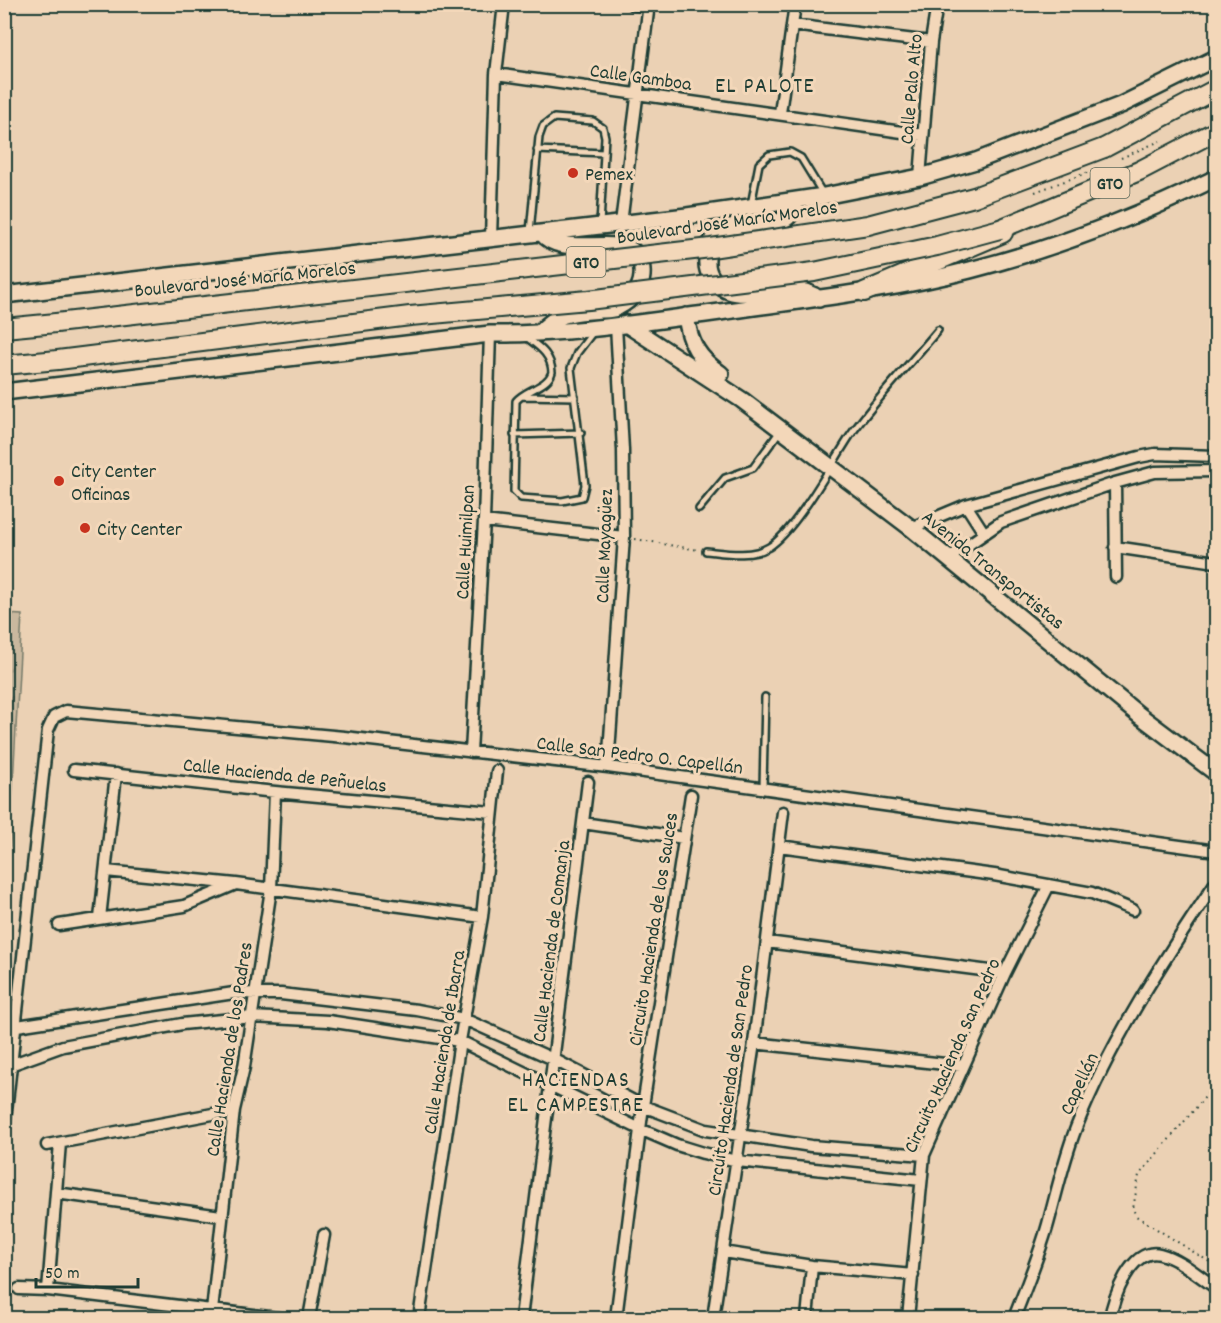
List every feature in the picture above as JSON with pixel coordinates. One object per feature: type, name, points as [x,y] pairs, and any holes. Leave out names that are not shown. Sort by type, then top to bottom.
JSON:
[{"type":"main road","name":"Boulevard José María Morelos","points":[[4,328],[711,248],[868,225],[974,197],[1104,148],[1216,89]]},
{"type":"main road","name":"GTO","points":[[9,366],[398,317],[588,300],[814,272],[937,246],[1000,229],[1139,171],[1216,131]]},
{"type":"main road","points":[[864,292],[975,246],[1071,198]]},
{"type":"street","points":[[491,238],[496,74],[504,4]]},
{"type":"street","points":[[621,223],[649,5],[632,4]]},
{"type":"street","points":[[780,113],[795,4]]},
{"type":"street","name":"Calle Palo Alto","points":[[920,177],[931,42],[937,4]]},
{"type":"street","points":[[792,25],[931,42]]},
{"type":"street","name":"Boulevard José María Morelos","points":[[4,295],[621,223],[824,196],[920,177],[1030,142],[1121,105],[1216,58]]},
{"type":"street","name":"Calle Gamboa","points":[[496,74],[923,135]]},
{"type":"street","points":[[4,392],[490,334],[539,333],[621,325],[864,292],[968,270],[1029,254],[1154,209],[1216,178]]},
{"type":"street","points":[[796,200],[793,211],[784,220],[727,228],[716,233],[709,244],[705,263],[711,278],[723,288],[741,294],[797,288],[819,299]]},
{"type":"street","points":[[536,233],[557,246],[571,247],[608,243],[625,247],[635,253],[642,270],[641,281],[632,299],[615,309],[562,314],[552,319],[539,333]]},
{"type":"street","name":"Avenida Transportistas","points":[[686,316],[689,338],[699,357],[721,375],[742,399]]},
{"type":"street","name":"Avenida Transportistas","points":[[621,325],[742,399],[911,528],[1139,715],[1216,773]]},
{"type":"street","name":"Calle Mayagüez","points":[[608,767],[624,537],[621,325]]},
{"type":"street","name":"Calle Huimilpan","points":[[471,752],[484,521],[490,334]]},
{"type":"street","points":[[911,528],[966,505],[1155,454],[1216,456]]},
{"type":"street","points":[[949,558],[984,532],[1023,513],[1115,483],[1155,472],[1216,471]]},
{"type":"street","points":[[1115,483],[1116,577]]},
{"type":"street","points":[[966,505],[984,532]]},
{"type":"street","points":[[484,521],[624,537]]},
{"type":"street","points":[[1115,547],[1216,562]]},
{"type":"street","name":"Calle San Pedro O. Capellán","points":[[17,1026],[48,730],[58,714],[66,711],[90,711],[608,767],[1216,851]]},
{"type":"street","name":"Calle Hacienda de Peñuelas","points":[[74,770],[492,812]]},
{"type":"street","name":"Calle Hacienda de Ibarra","points":[[419,1318],[460,1041],[482,917],[497,771]]},
{"type":"street","points":[[100,918],[116,774]]},
{"type":"street","name":"Calle Hacienda de Comanja","points":[[521,1318],[588,782]]},
{"type":"street","name":"Calle Hacienda de los Padres","points":[[212,1311],[234,1110],[252,1017],[271,889],[275,792]]},
{"type":"street","name":"Circuito Hacienda de los Sauces","points":[[616,1318],[643,1106],[691,795]]},
{"type":"street","name":"Circuito Hacienda de San Pedro","points":[[712,1318],[754,1043],[783,812]]},
{"type":"street","points":[[583,823],[684,838]]},
{"type":"street","points":[[779,846],[994,874],[1092,893],[1133,910]]},
{"type":"street","points":[[106,871],[236,884],[482,917]]},
{"type":"street","name":"Capellán","points":[[1014,1318],[1038,1255],[1077,1125],[1114,1049],[1153,980],[1216,882]]},
{"type":"street","points":[[58,925],[184,906],[236,884]]},
{"type":"street","name":"Circuito Hacienda San Pedro","points":[[908,1318],[924,1155],[1005,973],[1049,885]]},
{"type":"street","points":[[767,942],[1005,973]]},
{"type":"street","points":[[4,1129],[17,1026],[192,998],[255,993],[331,999],[464,1019],[553,1059],[643,1106],[706,1130],[740,1136],[924,1155]]},
{"type":"street","points":[[12,1064],[63,1046],[182,1024],[252,1017],[328,1021],[460,1041],[677,1145],[737,1161],[921,1180]]},
{"type":"street","points":[[754,1043],[963,1066]]},
{"type":"street","points":[[47,1145],[234,1110]]},
{"type":"street","points":[[48,1290],[60,1143]]},
{"type":"street","points":[[56,1193],[221,1216]]},
{"type":"street","points":[[309,1318],[324,1235]]},
{"type":"street","points":[[723,1252],[812,1266],[913,1275]]},
{"type":"street","points":[[1110,1318],[1116,1293],[1128,1273],[1145,1257],[1160,1254],[1216,1287]]},
{"type":"street","points":[[807,1318],[812,1266]]},
{"type":"street","points":[[19,1288],[278,1318]]},
{"type":"lane","points":[[536,233],[537,150],[543,126],[554,118],[599,123],[605,137],[600,225]]},
{"type":"lane","points":[[537,150],[604,153]]},
{"type":"lane","points":[[751,207],[759,164],[769,155],[790,152],[801,158],[824,196]]},
{"type":"lane","points":[[522,334],[544,351],[550,359],[552,372],[546,382],[520,396],[515,408],[513,487],[516,496],[562,501],[577,500],[584,493],[580,433],[572,377],[573,361],[595,328]]},
{"type":"lane","points":[[706,551],[748,554],[770,546],[806,504],[850,436],[938,330]]},
{"type":"lane","points":[[520,396],[575,397]]},
{"type":"lane","points":[[699,509],[725,478],[753,468],[781,430]]},
{"type":"lane","points":[[514,435],[580,433]]},
{"type":"lane","points":[[763,788],[765,697]]},
{"type":"path","points":[[624,537],[706,551]]},
{"type":"path","points":[[1216,986],[1213,991],[1216,1002]]},
{"type":"path","points":[[1216,1084],[1139,1175],[1133,1209],[1136,1216],[1216,1266]]},
{"type":"green space","points":[[4,614],[22,615],[5,933]]},
{"type":"place","name":"Pemex","points":[[573,173]]},
{"type":"place","name":"City Center Oficinas","points":[[59,481]]},
{"type":"place","name":"City Center","points":[[85,528]]},
{"type":"district","name":"EL PALOTE","points":[[765,84]]},
{"type":"district","name":"HACIENDAS EL CAMPESTRE","points":[[576,1090]]}]
